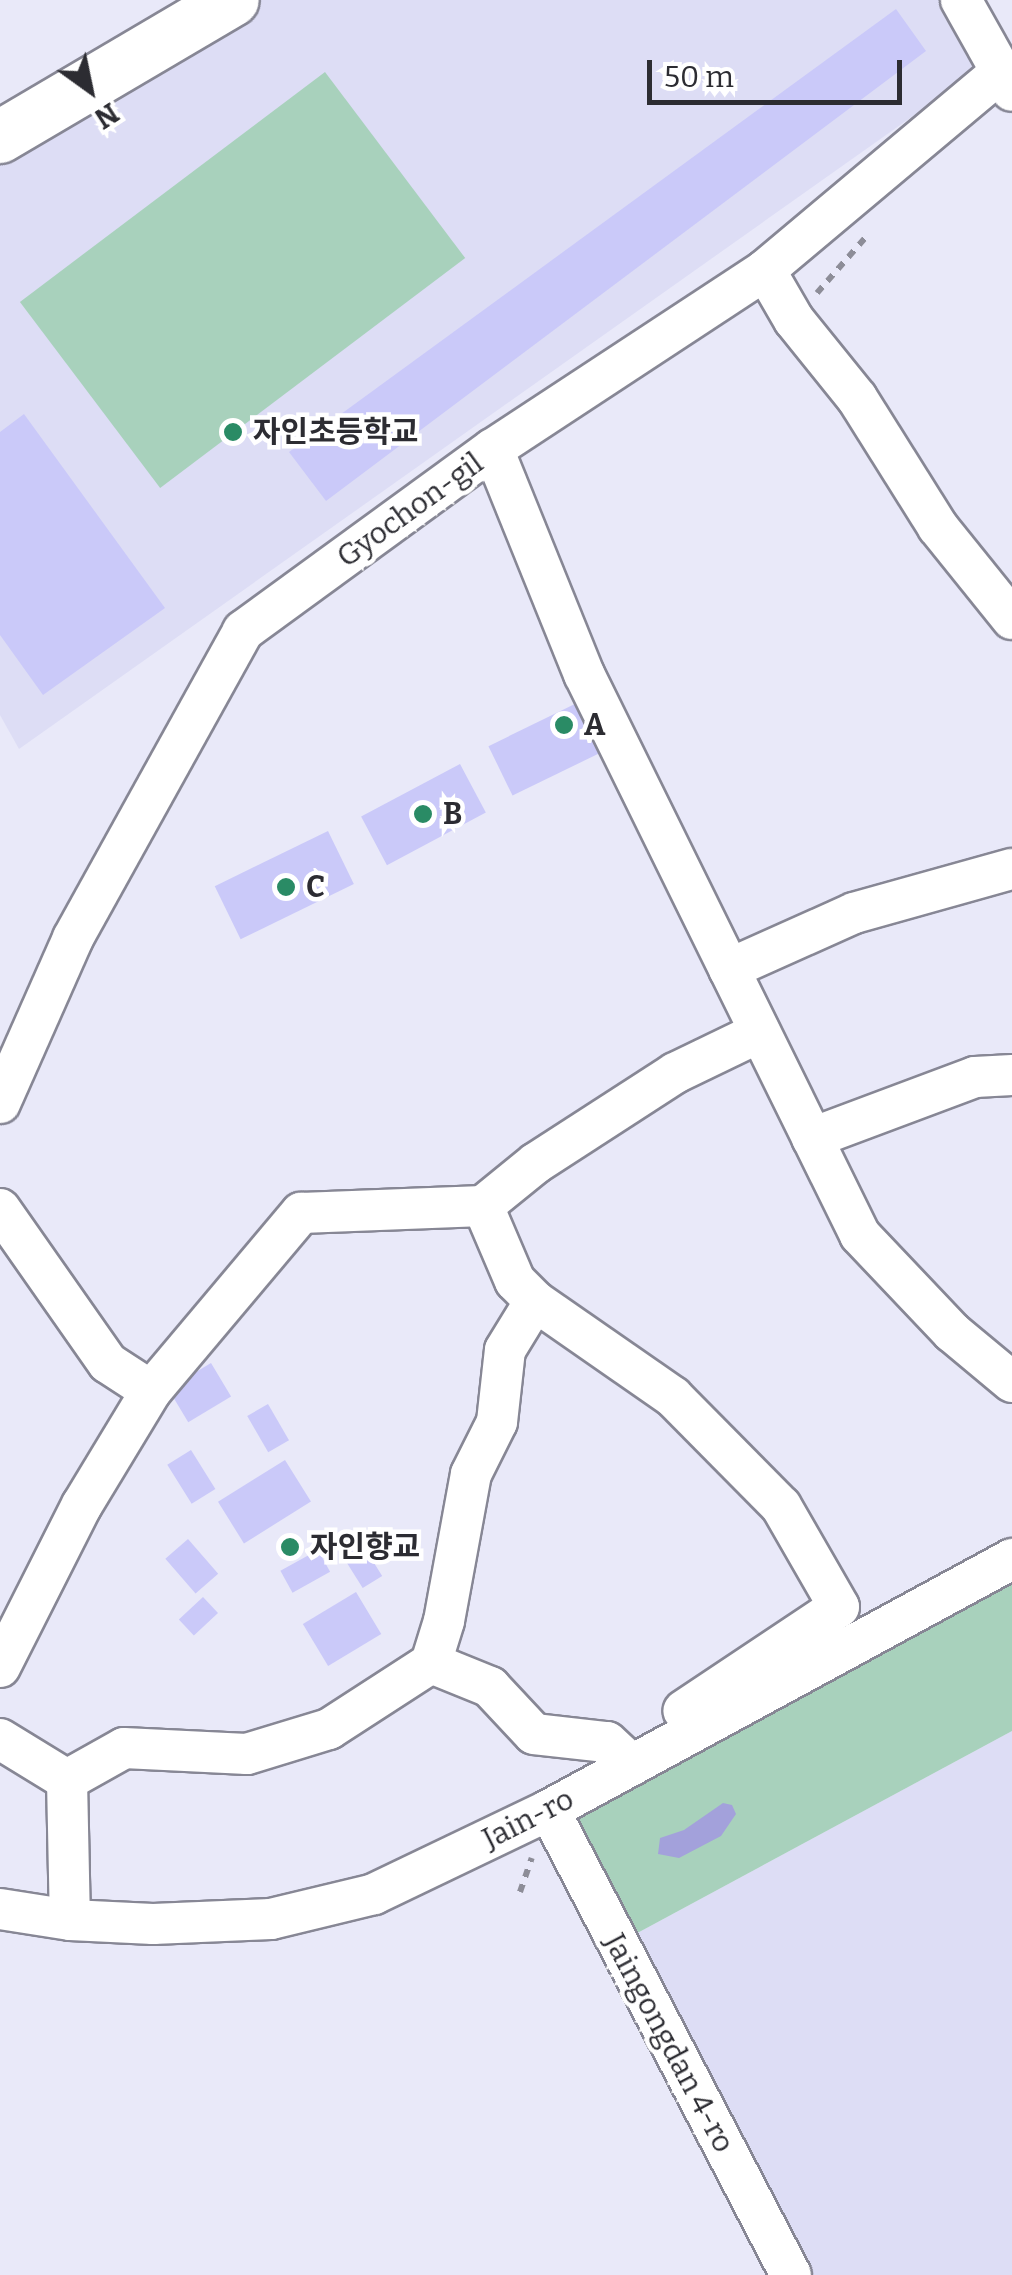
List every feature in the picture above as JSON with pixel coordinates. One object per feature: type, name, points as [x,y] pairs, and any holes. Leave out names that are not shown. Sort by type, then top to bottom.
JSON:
[{"type":"main road","points":[[0,137],[233,0]]},
{"type":"street","points":[[960,0],[1009,78]]},
{"type":"street","name":"Gyochon-gil","points":[[0,1103],[74,938],[243,631],[493,449],[765,270],[1009,78]]},
{"type":"street","points":[[765,270],[794,320],[857,398],[938,527],[1012,619]]},
{"type":"street","points":[[493,449],[584,674],[860,1235],[952,1332],[1012,1382]]},
{"type":"street","points":[[729,969],[854,914],[1012,869]]},
{"type":"street","points":[[0,1668],[82,1506],[151,1391],[301,1214],[483,1206],[536,1163],[675,1073],[760,1032]]},
{"type":"street","points":[[812,1138],[974,1077],[1012,1075]]},
{"type":"street","points":[[431,1663],[490,1687],[534,1734],[607,1742],[626,1759],[839,1607],[782,1506],[687,1410],[535,1302],[515,1281],[483,1206]]},
{"type":"street","points":[[0,1209],[108,1362],[151,1391]]},
{"type":"street","points":[[67,1780],[124,1748],[247,1754],[329,1729],[431,1663],[444,1621],[471,1474],[497,1422],[504,1350],[535,1302]]},
{"type":"street","name":"Jain-ro","points":[[0,1908],[70,1920],[152,1924],[271,1918],[374,1894],[549,1810],[626,1759],[1012,1559]]},
{"type":"street","points":[[0,1739],[67,1780]]},
{"type":"street","points":[[67,1780],[70,1920]]},
{"type":"street","name":"Jaingongdan 4-ro","points":[[549,1810],[791,2275]]},
{"type":"shaded area","name":"자인초등학교","points":[[236,0],[958,0],[992,60],[19,749],[0,715],[0,149]]},
{"type":"shaded area","points":[[1012,1731],[1012,2275],[787,2275],[617,1944]]},
{"type":"green space","points":[[325,72],[465,258],[160,488],[20,302]]},
{"type":"green space","points":[[1012,1563],[1012,1731],[617,1944],[549,1810]]},
{"type":"water","points":[[723,1803],[732,1805],[736,1814],[721,1836],[679,1858],[658,1854],[660,1838],[684,1830]]},
{"type":"building","points":[[896,9],[926,51],[326,501],[289,452]]},
{"type":"building","points":[[24,414],[165,608],[43,695],[0,635],[0,432]]},
{"type":"building","name":"A","points":[[581,701],[605,750],[513,796],[488,746]]},
{"type":"building","name":"B","points":[[460,764],[486,813],[387,865],[361,817]]},
{"type":"building","name":"C","points":[[328,831],[354,884],[241,939],[215,886]]},
{"type":"building","points":[[211,1363],[231,1396],[188,1422],[168,1389]]},
{"type":"building","points":[[268,1404],[289,1440],[268,1452],[247,1416]]},
{"type":"building","points":[[191,1450],[215,1489],[192,1504],[167,1465]]},
{"type":"building","points":[[285,1460],[311,1502],[244,1543],[218,1502]]},
{"type":"building","points":[[188,1539],[218,1574],[196,1593],[165,1559]]},
{"type":"building","points":[[361,1542],[382,1576],[363,1588],[341,1554]]},
{"type":"building","points":[[318,1550],[330,1572],[293,1593],[280,1571]]},
{"type":"building","points":[[356,1592],[381,1634],[328,1666],[303,1624]]},
{"type":"building","points":[[203,1597],[218,1613],[194,1636],[179,1620]]},
{"type":"place","name":"자인초등학교","points":[[233,432]]},
{"type":"place","name":"A","points":[[564,725]]},
{"type":"place","name":"B","points":[[423,814]]},
{"type":"place","name":"C","points":[[286,887]]},
{"type":"place","name":"자인향교","points":[[290,1547]]}]
